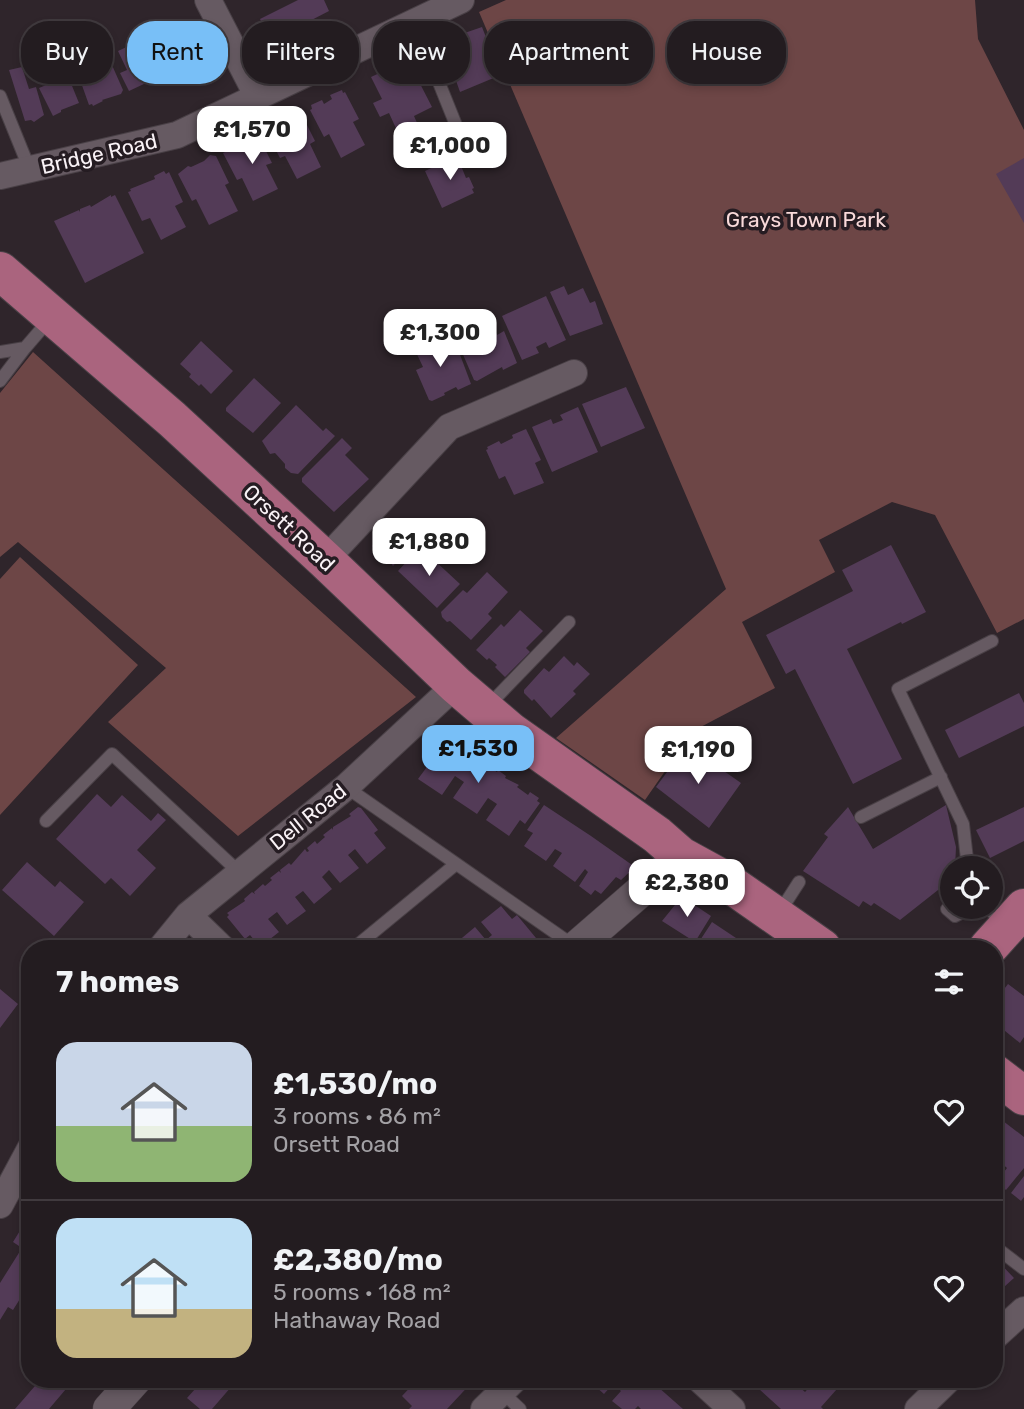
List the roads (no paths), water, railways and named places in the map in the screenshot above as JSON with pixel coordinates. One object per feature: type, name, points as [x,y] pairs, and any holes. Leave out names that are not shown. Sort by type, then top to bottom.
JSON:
[{"type":"main road","name":"Orsett Road","points":[[0,271],[172,419],[456,685],[510,731],[657,835],[681,856],[723,879],[811,940]]},
{"type":"main road","points":[[1003,1080],[1024,1096]]},
{"type":"street","points":[[208,0],[258,97]]},
{"type":"street","name":"Bridge Road","points":[[419,21],[461,0]]},
{"type":"street","name":"Bridge Road","points":[[0,176],[177,135],[373,43]]},
{"type":"street","points":[[325,560],[449,427],[574,373]]},
{"type":"street","name":"Dell Road","points":[[168,940],[188,915],[346,787],[456,685]]},
{"type":"street","points":[[585,940],[681,856]]},
{"type":"street","points":[[188,915],[214,940]]},
{"type":"street","points":[[0,1205],[21,1166]]},
{"type":"street","points":[[1003,1330],[1024,1310]]},
{"type":"street","points":[[109,1409],[128,1388]]},
{"type":"street","points":[[709,1388],[732,1409]]},
{"type":"lane","points":[[440,84],[460,135]]},
{"type":"lane","points":[[0,96],[30,170]]},
{"type":"lane","points":[[0,381],[51,317]]},
{"type":"lane","points":[[0,352],[25,348]]},
{"type":"lane","points":[[485,710],[569,622]]},
{"type":"lane","points":[[967,856],[963,824],[898,689],[992,641]]},
{"type":"lane","points":[[46,821],[112,754],[240,873]]},
{"type":"lane","points":[[861,817],[941,777]]},
{"type":"lane","points":[[346,787],[565,940]]},
{"type":"lane","points":[[364,940],[456,864]]},
{"type":"lane","points":[[777,916],[799,882]]},
{"type":"lane","points":[[1003,1253],[1024,1269]]},
{"type":"park label","name":"Grays Town Park","points":[[806,220]]}]
